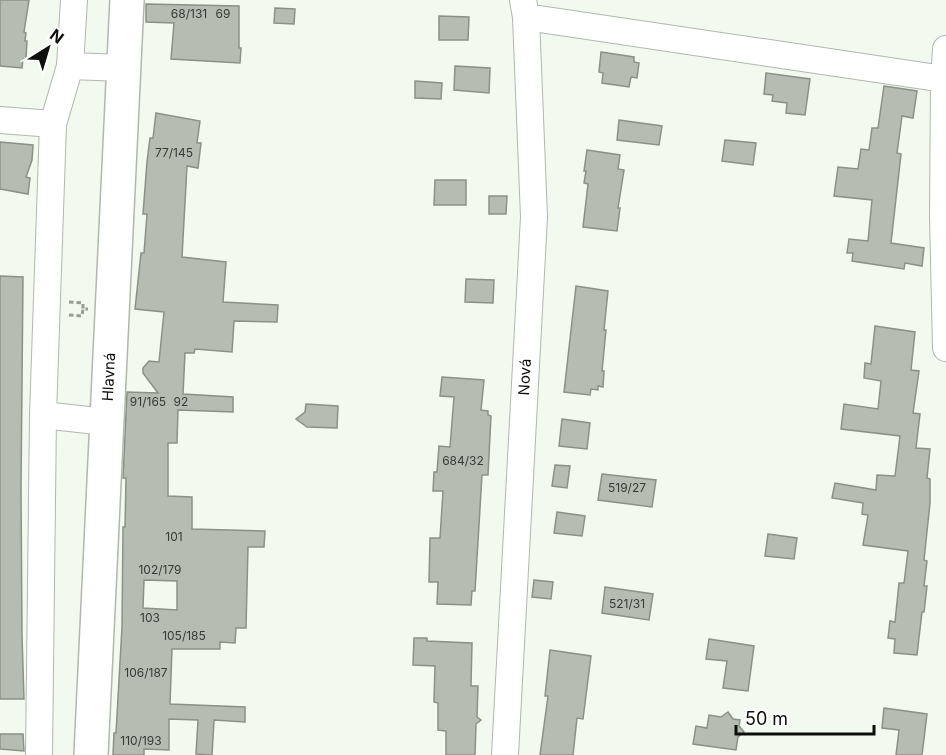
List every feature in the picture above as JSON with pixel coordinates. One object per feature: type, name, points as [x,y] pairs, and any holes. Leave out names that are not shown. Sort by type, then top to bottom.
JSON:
[{"type":"main road","name":"Hlavná","points":[[91,755],[127,0]]},
{"type":"street","points":[[39,755],[43,415],[53,124],[70,66],[74,0]]},
{"type":"street","points":[[525,9],[944,79]]},
{"type":"street","name":"Nová","points":[[505,755],[534,217],[525,9]]},
{"type":"street","points":[[946,49],[943,216],[946,348]]},
{"type":"street","points":[[70,66],[123,68]]},
{"type":"street","points":[[0,120],[53,124]]},
{"type":"street","points":[[43,415],[106,422]]},
{"type":"path","points":[[68,302],[83,303],[83,309],[82,316],[67,315],[68,302]]},
{"type":"path","points":[[83,309],[91,309]]},
{"type":"building","points":[[0,0],[29,0],[24,32],[26,33],[25,41],[27,41],[26,59],[23,59],[22,68],[0,66]]},
{"type":"building","points":[[146,4],[239,6],[240,63],[171,59],[174,23],[146,22]]},
{"type":"building","points":[[275,8],[295,9],[294,24],[274,23]]},
{"type":"building","points":[[439,16],[469,17],[468,40],[439,40]]},
{"type":"building","points":[[601,52],[634,57],[634,62],[639,63],[637,78],[631,77],[629,87],[602,83],[603,73],[599,72]]},
{"type":"building","points":[[455,66],[490,68],[489,93],[454,90]]},
{"type":"building","points":[[766,73],[810,79],[805,115],[786,113],[787,103],[772,101],[773,95],[764,94]]},
{"type":"building","points":[[415,81],[442,83],[441,99],[415,98]]},
{"type":"building","points":[[884,86],[917,91],[913,118],[902,116],[897,153],[901,154],[891,243],[924,248],[922,266],[905,263],[904,269],[852,261],[853,253],[847,253],[849,239],[868,241],[872,200],[834,196],[838,167],[858,169],[861,149],[869,150],[872,128],[878,128]]},
{"type":"building","points":[[156,113],[200,121],[197,143],[201,143],[198,168],[187,166],[182,257],[226,262],[223,302],[278,305],[277,322],[234,321],[232,352],[195,349],[194,353],[185,353],[183,394],[233,397],[233,412],[178,410],[177,443],[168,443],[168,496],[192,497],[192,529],[265,531],[264,547],[248,547],[246,628],[236,628],[235,643],[220,642],[220,649],[172,649],[170,704],[245,707],[245,722],[214,720],[212,755],[196,754],[198,720],[169,719],[169,750],[144,749],[144,755],[113,755],[122,627],[126,478],[123,478],[127,392],[158,393],[143,373],[143,368],[149,361],[159,362],[164,312],[135,309],[141,253],[144,253],[147,214],[143,214],[147,162],[150,138],[153,138]],"holes":[[[144,580],[177,581],[177,610],[143,608]]]},
{"type":"building","points":[[619,120],[662,126],[659,145],[617,140]]},
{"type":"building","points":[[725,140],[756,143],[753,165],[722,161]]},
{"type":"building","points":[[0,142],[33,145],[32,160],[26,177],[30,178],[28,194],[0,189]]},
{"type":"building","points":[[587,150],[620,155],[618,169],[624,170],[617,231],[583,227],[588,184],[584,183]]},
{"type":"building","points":[[435,180],[466,180],[466,205],[434,205]]},
{"type":"building","points":[[489,196],[507,196],[506,214],[489,214]]},
{"type":"building","points":[[0,276],[23,277],[21,489],[24,699],[0,699]]},
{"type":"building","points":[[466,279],[494,280],[493,303],[465,302]]},
{"type":"building","points":[[576,286],[608,291],[604,330],[606,330],[602,371],[604,371],[603,387],[598,386],[598,390],[591,389],[590,395],[564,392]]},
{"type":"building","points":[[875,326],[915,332],[911,370],[919,371],[913,413],[920,414],[916,448],[930,449],[927,478],[930,479],[930,503],[924,560],[927,561],[924,586],[927,586],[917,655],[894,653],[895,639],[888,638],[890,621],[895,622],[899,583],[904,583],[908,551],[863,545],[868,515],[862,514],[863,503],[832,498],[835,483],[876,490],[877,475],[895,476],[900,436],[841,429],[844,404],[878,409],[881,381],[864,378],[865,363],[871,364]]},
{"type":"building","points":[[442,377],[484,380],[481,410],[488,411],[488,415],[491,416],[488,475],[482,475],[475,591],[472,591],[471,605],[437,604],[438,582],[429,582],[430,538],[440,538],[443,491],[433,491],[434,472],[437,472],[439,446],[450,447],[454,397],[440,396]]},
{"type":"building","points":[[306,404],[338,406],[337,428],[307,427],[296,419],[305,412]]},
{"type":"building","points":[[562,419],[590,423],[587,449],[559,446]]},
{"type":"building","points":[[555,465],[570,466],[567,488],[552,486]]},
{"type":"building","points":[[602,474],[656,480],[652,507],[598,500]]},
{"type":"building","points":[[557,512],[585,516],[582,536],[554,533]]},
{"type":"building","points":[[768,534],[797,538],[794,559],[765,556]]},
{"type":"building","points":[[534,580],[553,582],[551,599],[532,597]]},
{"type":"building","points":[[605,587],[653,594],[649,620],[602,613]]},
{"type":"building","points":[[414,638],[427,638],[427,641],[472,643],[471,686],[478,686],[477,717],[481,720],[476,724],[475,755],[446,755],[446,731],[438,730],[438,703],[434,702],[435,666],[413,665]]},
{"type":"building","points":[[709,639],[754,646],[748,691],[723,688],[727,661],[706,659]]},
{"type":"building","points":[[550,650],[591,656],[583,719],[577,718],[573,755],[540,755],[548,696],[545,696]]},
{"type":"building","points":[[884,708],[927,714],[922,755],[896,755],[899,730],[882,728]]},
{"type":"building","points":[[728,712],[733,719],[740,720],[739,726],[744,732],[738,737],[736,750],[693,744],[696,726],[707,728],[709,715],[721,717]]},
{"type":"building","points":[[0,734],[23,734],[24,751],[0,749]]}]
